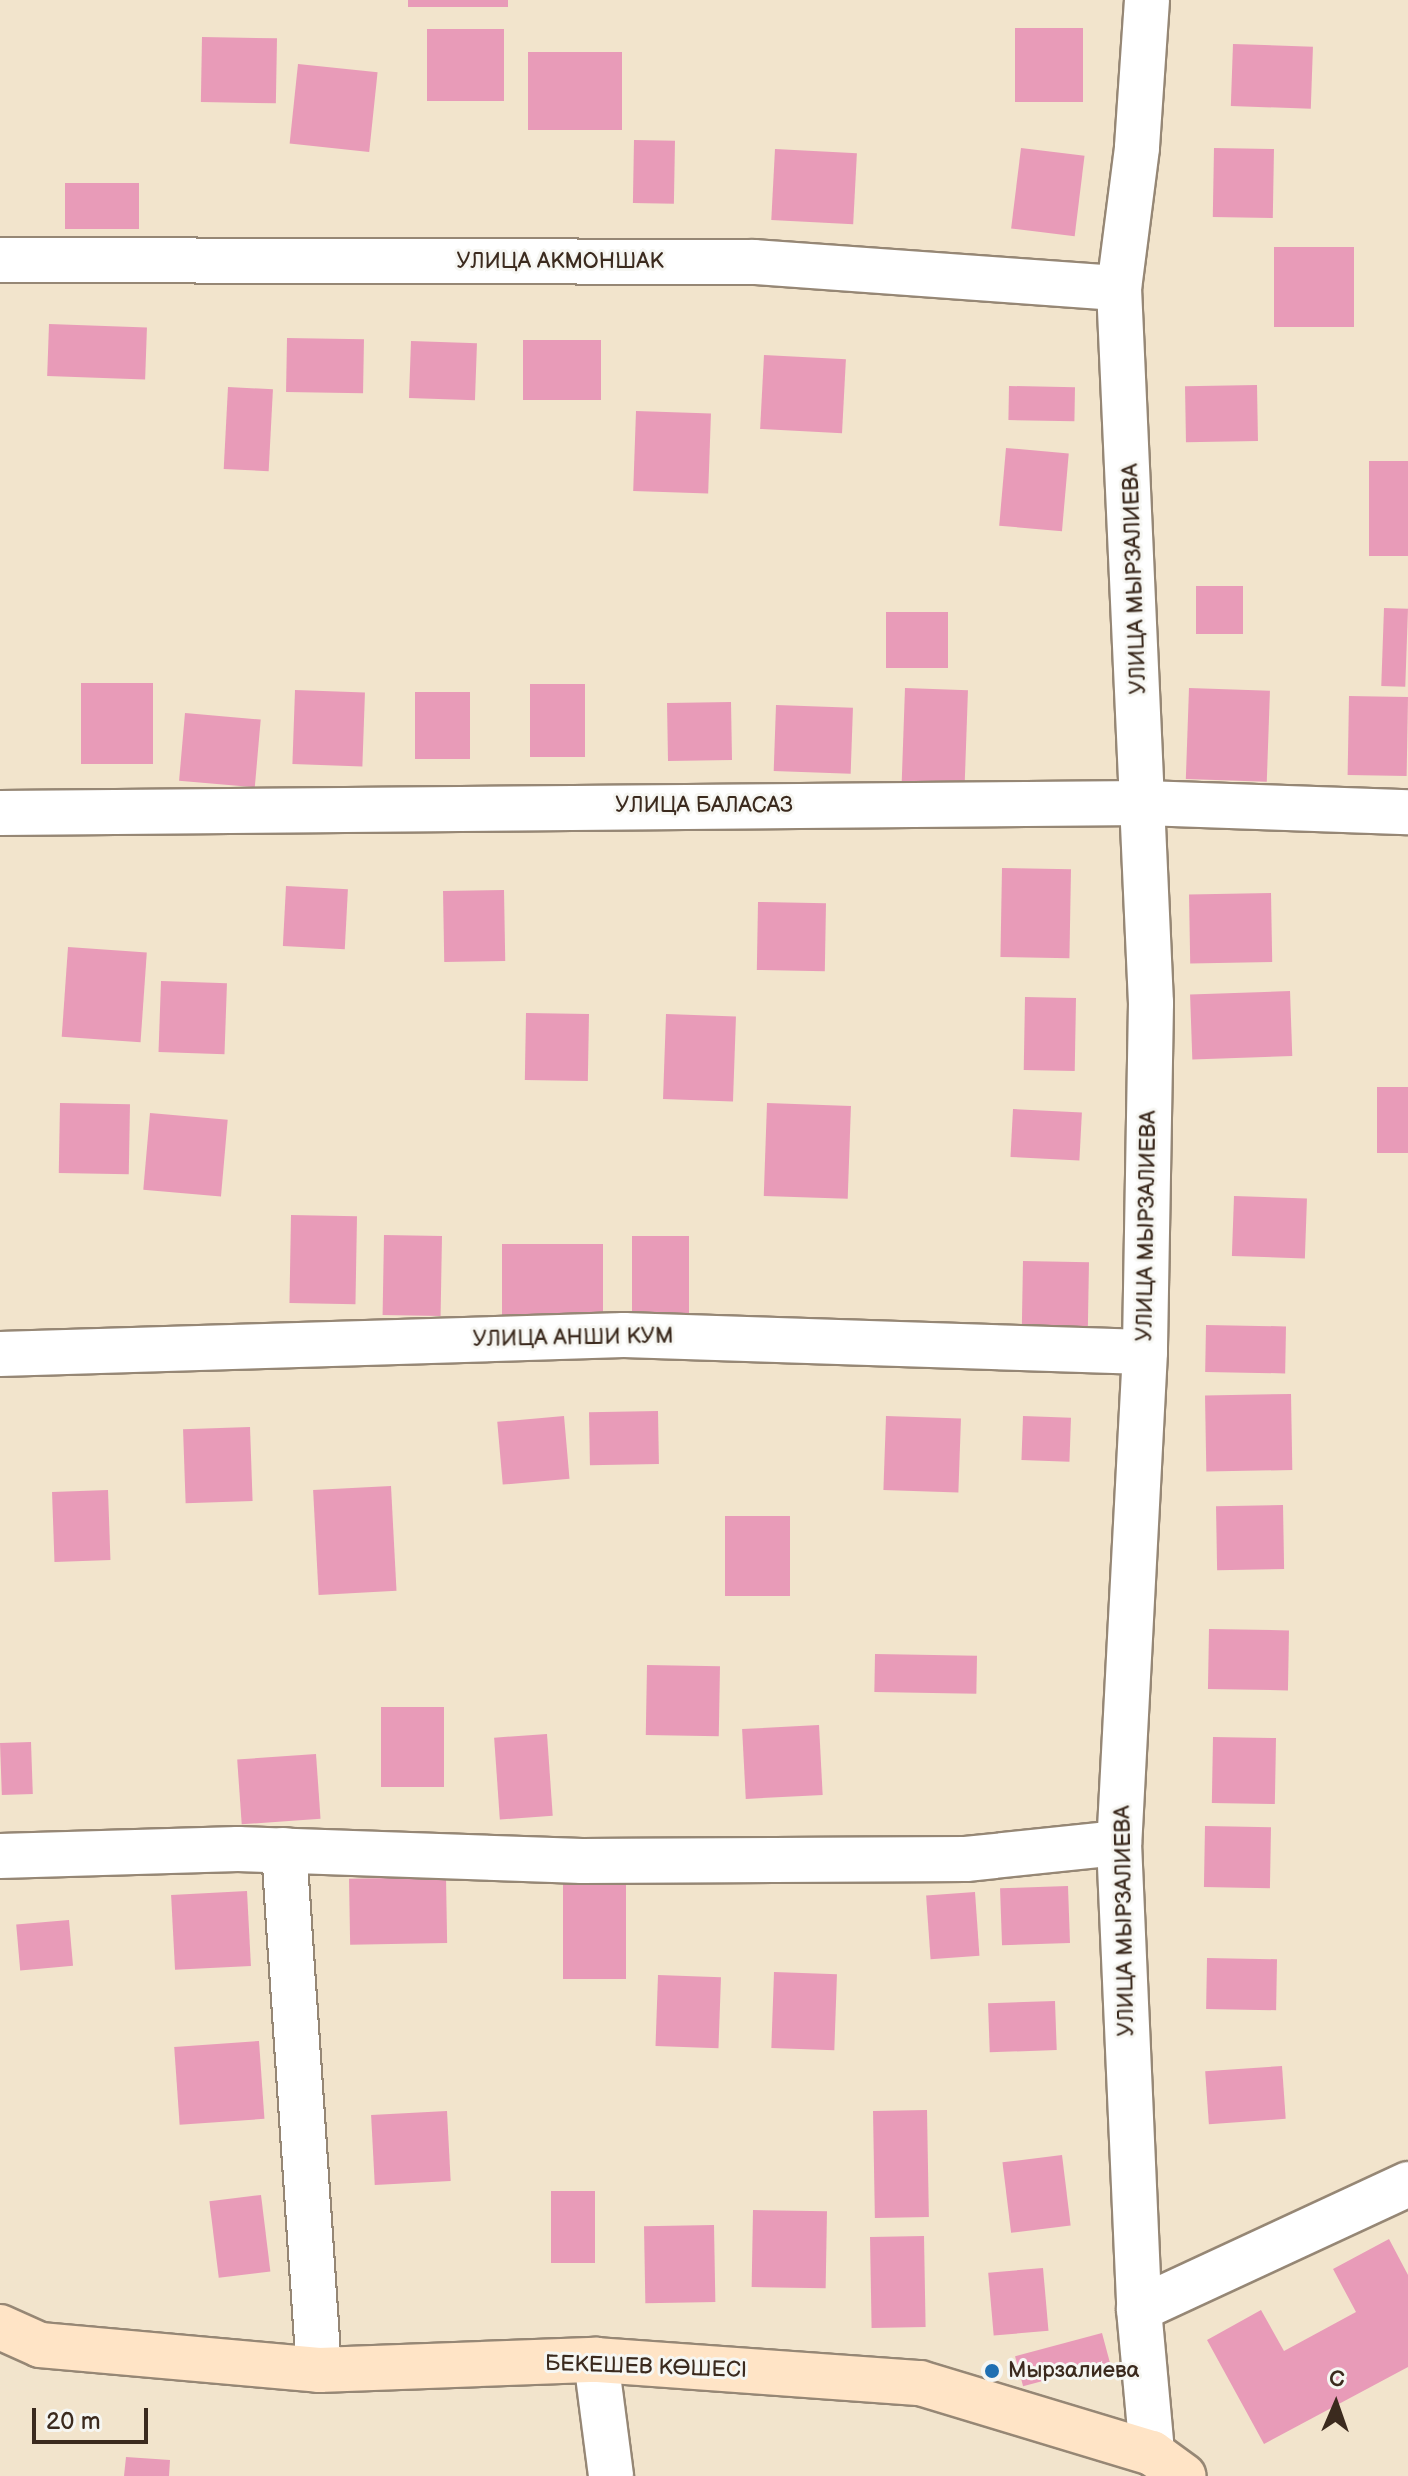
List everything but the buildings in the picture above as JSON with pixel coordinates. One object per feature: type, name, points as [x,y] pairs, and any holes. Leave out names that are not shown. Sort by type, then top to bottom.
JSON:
[{"type":"main road","name":"БЕКЕШЕВ КӨШЕСІ","points":[[0,2327],[40,2345],[319,2370],[596,2360],[920,2383],[1168,2465]]},
{"type":"street","name":"УЛИЦА МЫРЗАЛИЕВА","points":[[1147,0],[1138,134],[1119,288],[1151,1003],[1145,1352],[1119,1843],[1139,2309],[1168,2465]]},
{"type":"street","name":"УЛИЦА АКМОНШАК","points":[[0,260],[754,262],[1119,288]]},
{"type":"street","name":"УЛИЦА БАЛАСАЗ","points":[[0,813],[1144,803],[1408,812]]},
{"type":"street","name":"УЛИЦА АНШИ КУМ","points":[[0,1354],[624,1335],[1145,1352]]},
{"type":"street","points":[[0,1856],[284,1850],[582,1861],[966,1859],[1119,1843]]},
{"type":"street","points":[[284,1850],[319,2370]]},
{"type":"street","points":[[1139,2309],[1408,2184]]},
{"type":"street","points":[[596,2360],[611,2476]]},
{"type":"place","name":"Мырзалиева","points":[[992,2371]]}]
